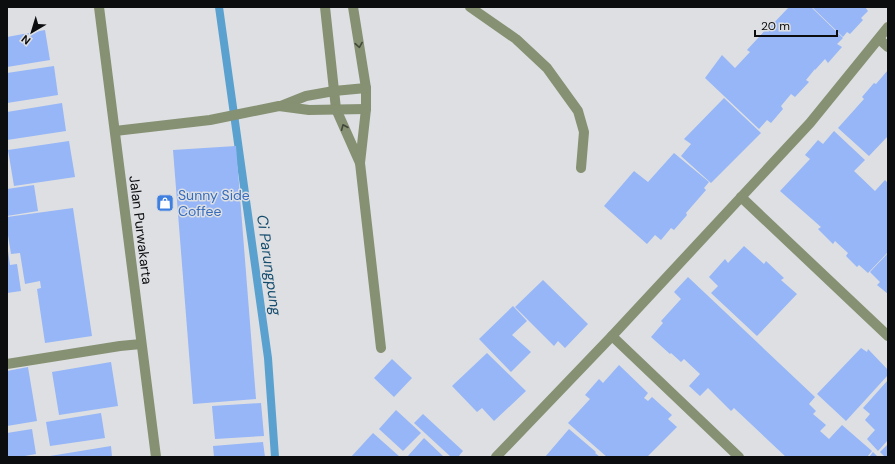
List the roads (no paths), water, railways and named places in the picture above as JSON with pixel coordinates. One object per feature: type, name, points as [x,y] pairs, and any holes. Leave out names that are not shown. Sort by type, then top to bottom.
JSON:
[{"type":"street","name":"Jalan Purwakarta","points":[[99,7],[156,457]]},
{"type":"street","points":[[325,7],[336,109],[360,163]]},
{"type":"street","points":[[353,7],[366,88],[366,109],[360,163],[381,348]]},
{"type":"street","points":[[470,7],[516,39],[547,68],[578,112],[584,132],[581,168]]},
{"type":"street","points":[[496,457],[612,336],[810,123],[888,28]]},
{"type":"street","points":[[879,39],[888,47]]},
{"type":"street","points":[[115,131],[210,120],[279,106],[306,96],[334,91],[366,88]]},
{"type":"street","points":[[279,106],[309,110],[366,109]]},
{"type":"street","points":[[741,197],[888,336]]},
{"type":"street","points":[[612,336],[739,457]]},
{"type":"street","points":[[7,364],[120,346],[142,344]]},
{"type":"waterway","name":"Ci Parungpung","points":[[219,7],[268,358],[275,457]]},
{"type":"place","name":"Sunny Side Coffee","points":[[165,203]]}]
